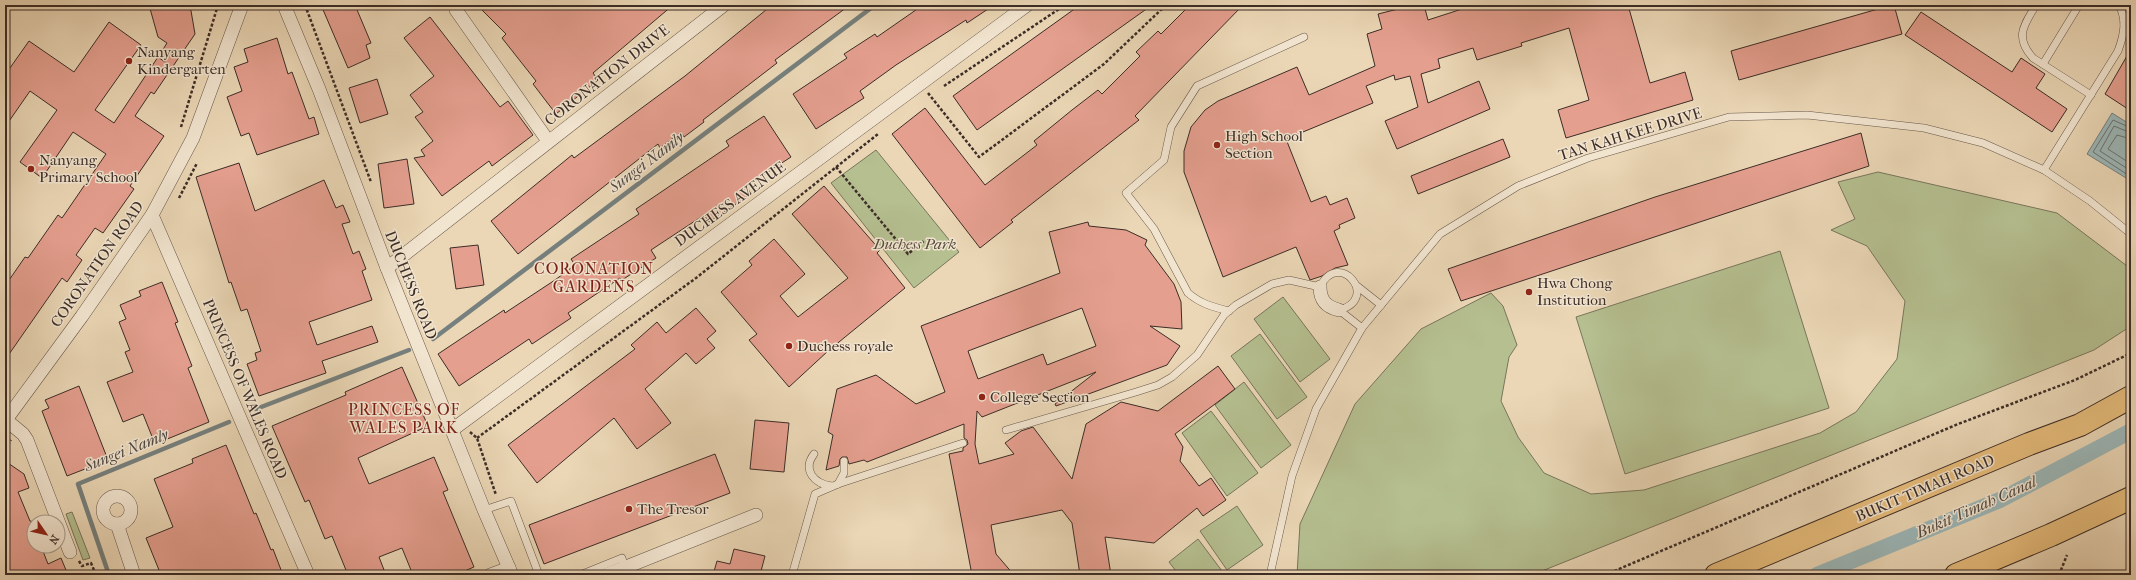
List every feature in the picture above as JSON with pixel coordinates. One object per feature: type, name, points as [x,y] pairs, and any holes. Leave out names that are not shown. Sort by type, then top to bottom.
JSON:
[{"type":"highway","name":"BUKIT TIMAH ROAD","points":[[1716,575],[2029,444],[2080,425],[2131,396]]},
{"type":"highway","points":[[1956,575],[2051,535],[2131,498]]},
{"type":"street","name":"CORONATION ROAD","points":[[70,552],[27,440],[23,434],[5,420],[82,316],[152,215],[193,138],[242,5]]},
{"type":"street","name":"DUCHESS ROAD","points":[[284,5],[319,89],[387,268],[457,427],[484,510],[511,571]]},
{"type":"street","name":"CORONATION DRIVE","points":[[455,5],[456,10],[548,141]]},
{"type":"street","name":"CORONATION DRIVE","points":[[387,268],[724,5]]},
{"type":"street","name":"DUCHESS AVENUE","points":[[457,427],[1027,5]]},
{"type":"street","name":"PRINCESS OF WALES ROAD","points":[[152,215],[308,575]]},
{"type":"street","points":[[1320,287],[1320,296],[1324,303],[1331,308],[1339,310]]},
{"type":"street","points":[[606,575],[756,515]]},
{"type":"street","points":[[117,524],[134,575]]},
{"type":"street","points":[[490,575],[511,571]]},
{"type":"lane","points":[[2036,5],[2024,25],[2022,40],[2028,52],[2043,64],[2091,94]]},
{"type":"lane","points":[[2043,64],[2079,5]]},
{"type":"lane","points":[[2044,170],[2118,51],[2123,36],[2124,21],[2119,5]]},
{"type":"lane","points":[[1230,311],[1206,305],[1188,293],[1154,230],[1126,193],[1164,160],[1171,127],[1197,86],[1304,37]]},
{"type":"lane","name":"TAN KAH KEE DRIVE","points":[[1270,575],[1292,476],[1316,409],[1362,328],[1440,234],[1518,186],[1588,158],[1729,117],[1807,115],[1924,128],[1983,143],[2044,170],[2090,200],[2131,234]]},
{"type":"lane","points":[[1006,430],[1158,385],[1186,367],[1197,355],[1224,315],[1272,284],[1290,280],[1320,287],[1330,274],[1338,272],[1346,274],[1353,279],[1357,286],[1381,305]]},
{"type":"lane","points":[[1339,310],[1347,308],[1353,302],[1357,295],[1357,286]]},
{"type":"lane","points":[[1339,310],[1362,328]]},
{"type":"lane","points":[[792,575],[815,494],[835,485],[963,443]]},
{"type":"lane","points":[[814,454],[809,465],[811,476],[820,484],[835,485]]},
{"type":"lane","points":[[835,485],[844,472],[844,461]]},
{"type":"lane","points":[[484,510],[511,501],[539,575]]},
{"type":"lane","points":[[580,575],[622,558],[625,567]]},
{"type":"path","points":[[180,128],[218,5]]},
{"type":"path","points":[[305,5],[372,184]]},
{"type":"path","points":[[942,87],[1065,5]]},
{"type":"path","points":[[920,84],[979,157],[1104,64],[1166,5]]},
{"type":"path","points":[[924,100],[936,91]]},
{"type":"path","points":[[477,438],[696,278],[881,132]]},
{"type":"path","points":[[836,167],[908,254],[925,240]]},
{"type":"path","points":[[1605,575],[1958,424],[2075,380],[2131,353]]},
{"type":"path","points":[[457,427],[477,438],[499,505]]},
{"type":"path","points":[[70,552],[75,550],[82,566],[91,563],[96,575]]},
{"type":"path","points":[[2059,575],[2067,555]]},
{"type":"path","points":[[966,575],[971,572]]},
{"type":"green space","name":"Duchess Park","points":[[876,150],[959,252],[914,288],[831,183]]},
{"type":"green space","points":[[1878,172],[2057,213],[2131,269],[2131,326],[2094,350],[1532,575],[1297,575],[1300,524],[1355,404],[1421,329],[1491,293],[1503,306],[1517,345],[1509,357],[1501,401],[1518,437],[1544,473],[1591,494],[1644,490],[1820,433],[1856,412],[1897,359],[1905,301],[1867,246],[1831,230],[1855,219],[1838,182]]},
{"type":"green space","points":[[1780,251],[1829,408],[1625,474],[1576,317]]},
{"type":"green space","points":[[1283,297],[1330,359],[1300,382],[1254,319]]},
{"type":"green space","points":[[1260,334],[1307,397],[1277,419],[1231,356]]},
{"type":"green space","points":[[1244,382],[1291,445],[1261,468],[1215,405]]},
{"type":"green space","points":[[1211,411],[1258,473],[1227,496],[1182,433]]},
{"type":"green space","points":[[1237,506],[1263,545],[1227,570],[1200,531]]},
{"type":"green space","points":[[72,512],[90,558],[83,560],[66,514]]},
{"type":"green space","points":[[1198,539],[1225,575],[1179,575],[1169,562]]},
{"type":"water","points":[[2112,113],[2131,125],[2131,181],[2087,154]]},
{"type":"building","points":[[149,5],[190,5],[195,34],[154,94],[151,92],[135,116],[164,136],[130,186],[134,189],[103,233],[95,228],[76,255],[82,260],[67,282],[62,278],[5,360],[5,286],[25,257],[28,258],[58,215],[62,218],[106,154],[73,132],[42,178],[20,162],[57,110],[30,91],[5,127],[5,75],[29,41],[74,72],[109,22],[141,45],[95,110],[114,123],[158,57],[165,62],[162,51],[167,43],[158,37]]},
{"type":"building","points":[[321,5],[355,5],[371,43],[366,45],[370,58],[348,68]]},
{"type":"building","points":[[477,5],[673,5],[593,73],[598,80],[556,114],[533,84],[536,81],[502,38],[506,34]]},
{"type":"building","points":[[772,5],[850,5],[775,60],[777,63],[703,120],[704,122],[684,137],[681,132],[660,148],[658,144],[518,254],[491,221],[572,155],[574,158],[685,76]]},
{"type":"building","points":[[923,5],[994,5],[967,23],[966,20],[896,65],[860,91],[864,98],[816,129],[793,94],[847,58],[844,54],[875,34],[877,37]]},
{"type":"building","points":[[1080,5],[1152,5],[977,130],[953,96]]},
{"type":"building","points":[[1190,5],[1243,5],[1135,116],[1139,120],[1011,220],[1013,222],[980,248],[892,134],[925,108],[985,185],[1037,145],[1034,141],[1072,110],[1098,90],[1102,94],[1140,56],[1136,52],[1158,31],[1161,34]]},
{"type":"building","name":"High School Section","points":[[1414,5],[1424,5],[1428,20],[1462,9],[1460,5],[1628,5],[1650,83],[1685,72],[1693,100],[1566,138],[1558,110],[1589,100],[1569,28],[1521,43],[1522,46],[1477,60],[1473,48],[1438,59],[1440,68],[1421,74],[1428,103],[1479,81],[1490,109],[1397,149],[1385,121],[1418,107],[1410,76],[1395,80],[1394,75],[1366,86],[1373,103],[1286,139],[1311,202],[1326,196],[1330,205],[1347,198],[1355,218],[1339,225],[1340,228],[1334,231],[1348,265],[1335,268],[1322,276],[1310,280],[1296,247],[1223,277],[1184,172],[1184,151],[1191,127],[1205,110],[1218,101],[1297,67],[1309,95],[1375,66],[1367,34],[1382,29],[1378,14]]},
{"type":"building","points":[[1894,5],[1902,34],[1739,80],[1731,51]]},
{"type":"building","points":[[1921,12],[2012,72],[2021,58],[2045,74],[2036,88],[2067,109],[2052,132],[1905,35]]},
{"type":"building","points":[[430,17],[500,107],[508,101],[533,135],[492,166],[489,161],[442,196],[414,158],[425,156],[421,150],[433,141],[415,117],[423,112],[410,95],[434,76],[404,38]]},
{"type":"building","points":[[277,38],[288,74],[292,72],[309,119],[314,117],[319,134],[257,155],[249,133],[241,136],[227,97],[242,91],[234,67],[248,62],[244,49]]},
{"type":"building","points":[[2131,49],[2131,111],[2105,94]]},
{"type":"building","points":[[377,79],[388,114],[360,123],[349,88]]},
{"type":"building","points":[[764,116],[791,157],[746,186],[751,194],[709,222],[704,215],[651,250],[656,258],[622,280],[620,278],[568,313],[571,318],[532,344],[529,339],[459,386],[438,354],[504,310],[505,313],[555,280],[575,265],[571,259],[639,214],[636,209],[729,146],[726,141]]},
{"type":"building","points":[[1861,133],[1869,166],[1461,301],[1448,269],[1655,197]]},
{"type":"building","points":[[1503,139],[1510,157],[1418,194],[1411,176]]},
{"type":"building","points":[[407,159],[414,204],[384,208],[378,164]]},
{"type":"building","points":[[239,163],[255,211],[324,180],[336,208],[343,205],[350,222],[342,224],[353,254],[359,251],[366,269],[362,271],[372,300],[309,322],[317,345],[372,326],[378,342],[322,361],[326,373],[259,396],[247,364],[257,360],[255,353],[261,351],[247,309],[241,311],[231,282],[229,283],[196,177]]},
{"type":"building","points":[[824,186],[880,250],[877,253],[905,288],[828,351],[789,387],[749,340],[757,334],[721,292],[752,265],[749,261],[774,239],[805,274],[780,296],[798,317],[848,278],[792,214]]},
{"type":"building","name":"College Section","points":[[1088,222],[1089,226],[1126,230],[1147,240],[1145,245],[1174,284],[1181,302],[1182,329],[1150,326],[1180,346],[1167,365],[1056,406],[1055,404],[1096,372],[982,417],[977,411],[975,444],[979,464],[1014,454],[1005,443],[1021,431],[1033,427],[1072,479],[1086,424],[1121,402],[1158,411],[1218,366],[1235,389],[1175,434],[1183,447],[1180,461],[1199,486],[1211,478],[1226,500],[1203,516],[1197,508],[1154,543],[1105,537],[1111,575],[1080,575],[1072,523],[1062,510],[991,525],[996,554],[1014,575],[972,575],[949,454],[963,451],[963,448],[968,444],[967,440],[964,438],[964,424],[867,462],[864,460],[849,464],[847,457],[842,457],[840,459],[839,466],[826,470],[833,435],[828,432],[837,389],[876,375],[916,404],[945,392],[921,326],[1060,273],[1049,232]],"holes":[[[1082,308],[1096,346],[1047,365],[1043,354],[978,379],[968,351]]]},
{"type":"building","points":[[478,245],[484,285],[456,289],[450,248]]},
{"type":"building","points":[[162,282],[178,322],[175,323],[192,366],[188,368],[209,422],[155,444],[143,414],[123,422],[107,382],[133,372],[125,352],[130,350],[119,322],[126,319],[120,305],[141,296],[139,291]]},
{"type":"building","points":[[696,308],[716,331],[707,339],[715,348],[696,364],[686,353],[645,389],[671,423],[637,449],[614,418],[537,483],[508,445],[635,349],[631,345],[657,322],[666,333]]},
{"type":"building","points":[[402,367],[428,426],[358,458],[369,484],[434,457],[448,490],[443,492],[474,567],[455,575],[413,575],[402,548],[379,557],[386,575],[348,575],[332,536],[325,539],[309,500],[305,502],[272,426],[346,395],[345,392]]},
{"type":"building","points":[[79,386],[108,460],[67,476],[42,411],[49,408],[45,400]]},
{"type":"building","points":[[755,420],[789,423],[784,472],[750,469]]},
{"type":"building","points":[[226,445],[254,514],[256,513],[271,550],[273,549],[283,575],[161,575],[146,538],[173,527],[154,479],[193,463],[192,459]]},
{"type":"building","name":"The Tresor","points":[[715,454],[730,493],[544,564],[529,525]]},
{"type":"building","points":[[5,461],[24,474],[29,488],[18,492],[27,514],[26,554],[44,554],[48,564],[61,558],[68,575],[9,575],[5,565]]},
{"type":"building","points":[[734,549],[765,556],[760,575],[713,575],[717,561],[730,564]]},
{"type":"waterway","name":"Sungei Namly","points":[[433,339],[875,5]]},
{"type":"waterway","name":"Sungei Namly","points":[[256,409],[409,350]]},
{"type":"waterway","name":"Sungei Namly","points":[[109,575],[78,484],[229,422]]},
{"type":"waterway","name":"Bukit Timah Canal","points":[[1817,575],[2000,500],[2131,431]]},
{"type":"place","name":"Nanyang Kindergarten","points":[[129,61]]},
{"type":"place","name":"High School Section","points":[[1217,145]]},
{"type":"place","name":"Nanyang Primary School","points":[[31,169]]},
{"type":"place","name":"Hwa Chong Institution","points":[[1529,292]]},
{"type":"place","name":"Duchess royale","points":[[789,346]]},
{"type":"place","name":"College Section","points":[[982,397]]},
{"type":"place","name":"The Tresor","points":[[629,509]]},
{"type":"district","name":"CORONATION GARDENS","points":[[594,277]]},
{"type":"district","name":"PRINCESS OF WALES PARK","points":[[404,418]]}]
